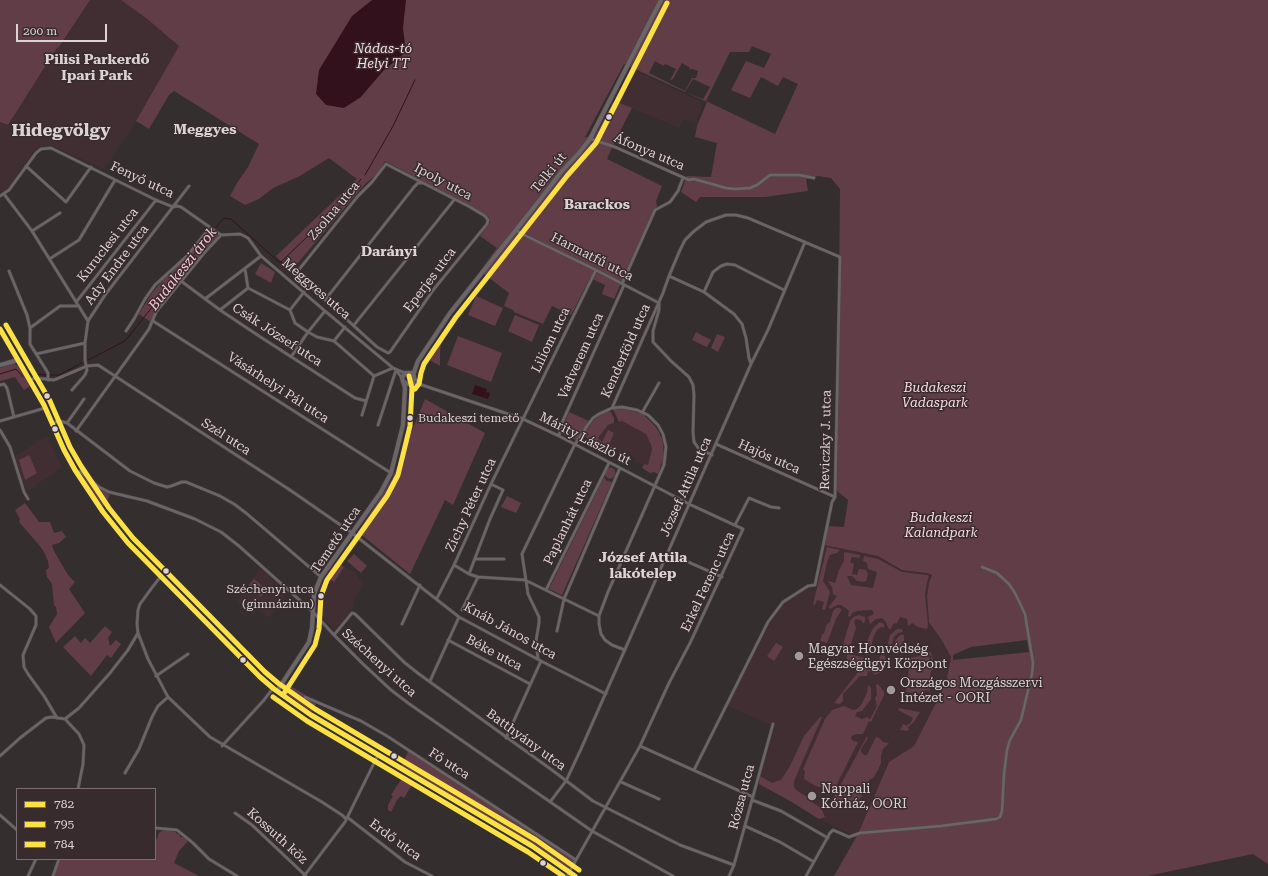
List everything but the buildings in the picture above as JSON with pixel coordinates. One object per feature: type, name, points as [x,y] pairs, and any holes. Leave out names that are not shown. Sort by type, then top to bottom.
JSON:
[{"type":"main road","name":"Telki út","points":[[418,361],[429,343],[470,288],[562,171],[590,138],[661,0]]},
{"type":"main road","points":[[0,329],[45,408],[60,442],[75,470],[103,512],[120,534],[245,662],[275,689],[311,715],[532,846],[568,874],[575,876]]},
{"type":"main road","points":[[0,364],[18,360]]},
{"type":"main road","points":[[411,383],[403,380],[406,372],[418,361]]},
{"type":"main road","points":[[406,372],[414,376],[418,361]]},
{"type":"main road","name":"Temető utca","points":[[405,398],[414,376]]},
{"type":"main road","name":"Temető utca","points":[[275,689],[309,642],[312,628],[314,594],[321,577],[381,492],[391,473],[403,425],[405,398],[403,380]]},
{"type":"street","name":"Áfonya utca","points":[[590,138],[615,147],[688,180],[694,179],[735,189],[750,188],[757,185],[770,175],[799,174],[814,178]]},
{"type":"street","name":"Fenyő utca","points":[[26,166],[38,151],[44,148],[51,148],[156,200],[173,207],[181,207],[221,235]]},
{"type":"street","name":"Ipoly utca","points":[[386,164],[470,207],[485,216],[488,220]]},
{"type":"street","name":"Zsolna utca","points":[[325,300],[299,276],[297,272],[358,196],[372,182],[386,164]]},
{"type":"street","points":[[0,196],[9,190],[26,166],[66,202],[91,167]]},
{"type":"street","name":"Vadverem utca","points":[[559,436],[561,424],[655,210],[670,202],[678,191],[683,178]]},
{"type":"street","points":[[51,258],[79,240],[115,180]]},
{"type":"street","points":[[356,327],[325,300],[414,187],[418,183],[424,183]]},
{"type":"street","name":"Ady Endre utca","points":[[86,366],[84,360],[88,321],[105,295],[189,186]]},
{"type":"street","points":[[4,194],[51,258],[88,321]]},
{"type":"street","name":"Kuruclesi utca","points":[[77,301],[156,200]]},
{"type":"street","points":[[352,333],[454,200]]},
{"type":"street","points":[[32,231],[60,213]]},
{"type":"street","points":[[712,455],[699,449],[694,442],[693,385],[689,378],[653,342],[653,331],[659,310],[659,302],[669,276],[683,245],[693,232],[706,222],[726,215],[736,215],[748,218],[805,242]]},
{"type":"street","name":"Eperjes utca","points":[[356,327],[377,347],[388,353],[390,352],[434,289],[487,224],[488,220]]},
{"type":"street","name":"Harmatfű utca","points":[[516,230],[659,302]]},
{"type":"street","points":[[126,331],[155,284],[188,255],[207,231]]},
{"type":"street","points":[[76,430],[149,329],[156,312],[221,235]]},
{"type":"street","name":"Meggyes utca","points":[[221,235],[242,235],[248,238],[262,256],[392,368],[406,372]]},
{"type":"street","name":"Reviczky J. utca","points":[[694,770],[768,622],[783,602],[808,586],[815,585],[832,502],[835,497],[840,257],[805,242]]},
{"type":"street","name":"József Attila utca","points":[[550,802],[566,781],[606,694],[751,364],[768,330],[805,242]]},
{"type":"street","points":[[205,299],[262,256]]},
{"type":"street","points":[[704,292],[714,272],[721,266],[728,264],[735,265],[784,290]]},
{"type":"street","points":[[245,269],[248,288]]},
{"type":"street","name":"Liliom utca","points":[[523,419],[596,270]]},
{"type":"street","points":[[10,271],[22,299],[30,328],[30,341],[48,373],[48,380]]},
{"type":"street","points":[[669,276],[704,292],[727,308],[738,319],[742,324],[751,364]]},
{"type":"street","name":"Csák József utca","points":[[181,281],[220,310],[291,357],[355,398],[366,401]]},
{"type":"street","points":[[220,310],[248,288]]},
{"type":"street","points":[[248,288],[290,310],[295,324],[317,337],[334,342],[374,376]]},
{"type":"street","points":[[290,310],[304,292]]},
{"type":"street","name":"Kenderföld utca","points":[[612,408],[659,302]]},
{"type":"street","points":[[30,328],[60,306],[79,306]]},
{"type":"street","points":[[291,357],[325,311]]},
{"type":"street","name":"Vásárhelyi Pál utca","points":[[153,321],[391,473]]},
{"type":"street","points":[[334,342],[345,328]]},
{"type":"street","points":[[36,354],[85,343]]},
{"type":"street","name":"Szél utca","points":[[86,366],[93,364],[98,365],[114,377],[278,482],[352,533]]},
{"type":"street","points":[[29,380],[36,378],[48,380],[59,378],[86,366],[87,370],[85,375],[72,390]]},
{"type":"street","points":[[362,415],[374,376],[392,368]]},
{"type":"street","points":[[378,425],[396,370]]},
{"type":"street","name":"Meggyes utca","points":[[396,370],[403,380]]},
{"type":"street","name":"Márity László út","points":[[414,376],[422,385]]},
{"type":"street","name":"Márity László út","points":[[411,383],[422,385],[523,419],[575,444],[689,504],[735,524]]},
{"type":"street","points":[[642,411],[659,383]]},
{"type":"street","points":[[0,385],[4,384],[6,387],[14,417]]},
{"type":"street","points":[[67,423],[84,399]]},
{"type":"street","points":[[0,421],[45,408]]},
{"type":"street","points":[[538,659],[536,641],[539,624],[538,617],[528,594],[522,554],[575,444],[593,418],[612,408],[632,408],[642,411],[648,415],[658,425],[663,434],[666,447],[664,465],[608,592],[599,616],[601,634],[605,640],[612,645],[625,650]]},
{"type":"street","name":"Zichy Péter utca","points":[[437,598],[523,419]]},
{"type":"street","points":[[52,423],[60,421],[67,423],[130,471],[154,483],[167,487],[186,482],[220,496],[234,504],[321,577]]},
{"type":"street","points":[[0,430],[10,447],[24,492],[28,499]]},
{"type":"street","name":"Hajós utca","points":[[716,444],[835,497]]},
{"type":"street","name":"Paplanhát utca","points":[[546,590],[609,462]]},
{"type":"street","points":[[557,631],[564,599],[620,468]]},
{"type":"street","name":"Széchenyi utca","points":[[75,470],[81,472],[99,487],[110,492],[148,501],[195,518],[215,529],[239,546],[313,612],[385,685],[402,699],[592,831],[673,876]]},
{"type":"street","points":[[469,574],[503,490],[491,484]]},
{"type":"street","name":"Erkel Ferenc utca","points":[[568,874],[640,746],[669,682],[722,577],[743,528],[735,524],[750,498],[771,507],[779,508]]},
{"type":"street","name":"Knáb János utca","points":[[352,533],[459,616],[541,661],[606,694]]},
{"type":"street","points":[[668,553],[722,577]]},
{"type":"street","points":[[475,559],[504,559]]},
{"type":"street","points":[[454,565],[469,574],[478,577],[525,580],[599,616]]},
{"type":"street","points":[[806,876],[833,830],[849,837],[860,833],[941,826],[996,819],[1000,817],[1002,811],[1004,774],[1010,740],[1021,720],[1032,674],[1033,662],[1025,614],[1015,593],[1009,584],[997,573],[982,567]]},
{"type":"street","points":[[162,576],[151,589],[138,610],[137,616],[138,633],[148,659],[168,697],[200,729],[222,746],[347,817]]},
{"type":"street","points":[[462,610],[478,577]]},
{"type":"street","points":[[0,585],[30,609],[36,616],[36,625],[23,655],[24,667],[57,718]]},
{"type":"street","points":[[402,624],[420,585]]},
{"type":"street","name":"Batthyány utca","points":[[334,635],[352,613],[356,614],[405,663],[593,801],[680,845],[734,865]]},
{"type":"street","points":[[430,681],[459,616]]},
{"type":"street","points":[[65,719],[79,708],[110,673],[128,650],[138,633]]},
{"type":"street","name":"Béke utca","points":[[448,640],[530,684]]},
{"type":"street","points":[[533,656],[536,651]]},
{"type":"street","points":[[156,676],[188,654]]},
{"type":"street","points":[[506,738],[541,661]]},
{"type":"street","points":[[222,746],[275,689]]},
{"type":"street","points":[[125,773],[139,749],[158,706],[168,697]]},
{"type":"street","name":"Fő utca","points":[[305,697],[362,721],[387,736],[576,860]]},
{"type":"street","points":[[0,756],[46,718],[65,719],[79,734],[83,741],[85,750],[84,764],[78,788]]},
{"type":"street","name":"Rózsa utca","points":[[729,876],[734,865],[774,724]]},
{"type":"street","points":[[640,746],[781,811],[828,838]]},
{"type":"street","points":[[305,876],[347,817],[379,755]]},
{"type":"street","points":[[620,782],[659,800]]},
{"type":"street","name":"Kossuth köz","points":[[235,813],[252,825],[305,876]]},
{"type":"street","points":[[0,815],[16,829]]},
{"type":"street","name":"Erdő utca","points":[[347,817],[404,862],[432,876]]},
{"type":"street","points":[[745,826],[780,842],[814,862]]},
{"type":"street","points":[[156,828],[172,829],[182,833],[209,859],[237,876]]},
{"type":"street","points":[[28,876],[36,860]]},
{"type":"street","points":[[53,876],[59,860]]},
{"type":"shaded area","points":[[90,0],[121,0],[146,18],[179,46],[129,133],[104,169],[55,147],[42,146],[37,148],[32,153],[6,191],[0,194],[0,122],[8,125],[57,47],[60,47]]},
{"type":"shaded area","points":[[372,0],[406,0],[403,28],[406,52],[383,71],[361,97],[344,108],[326,105],[316,94],[319,70],[352,16]]},
{"type":"shaded area","points":[[630,68],[702,102],[701,110],[695,124],[683,119],[679,128],[615,101]]},
{"type":"shaded area","points":[[475,385],[487,389],[485,396],[487,392],[490,393],[488,399],[472,394]]},
{"type":"shaded area","points":[[622,421],[646,434],[652,449],[648,465],[636,463],[635,458],[617,451],[598,438],[608,425]]},
{"type":"shaded area","points":[[47,436],[62,467],[26,492],[15,456]]},
{"type":"shaded area","name":"Országos Mozgásszervi Intézet - OORI","points":[[824,545],[878,556],[902,570],[927,573],[932,576],[929,583],[927,596],[929,622],[951,657],[946,683],[914,746],[889,762],[858,833],[851,834],[836,828],[758,781],[775,727],[728,706],[771,622],[784,603],[810,588],[815,590],[816,585],[819,584],[819,582],[817,583]]},
{"type":"shaded area","points":[[336,559],[354,572],[364,584],[354,598],[353,608],[335,631],[316,609],[317,596],[324,576]]},
{"type":"shaded area","points":[[261,568],[288,593],[269,618],[257,609],[253,614],[237,601]]},
{"type":"green space","points":[[0,0],[90,0],[51,57],[8,125],[0,122]]},
{"type":"green space","points":[[121,0],[1268,0],[1268,864],[1253,854],[1147,876],[834,876],[858,834],[889,762],[914,746],[946,683],[951,657],[929,622],[927,596],[932,575],[902,570],[878,556],[824,545],[828,526],[844,527],[848,500],[837,491],[840,189],[831,178],[818,176],[806,179],[808,191],[765,197],[700,197],[696,202],[681,192],[687,176],[711,177],[717,143],[695,137],[697,126],[707,102],[686,92],[703,99],[710,87],[693,79],[685,92],[624,64],[585,137],[595,136],[613,102],[615,101],[632,108],[607,159],[662,186],[656,201],[657,206],[653,211],[614,299],[602,294],[605,285],[590,278],[571,315],[552,306],[543,324],[514,312],[513,310],[504,306],[509,293],[480,271],[497,248],[480,236],[490,222],[488,216],[385,161],[378,173],[365,184],[291,271],[276,256],[357,179],[329,158],[298,177],[273,188],[259,199],[245,205],[230,196],[248,167],[259,144],[174,91],[169,95],[149,129],[136,121],[179,46],[146,18]],"holes":[[[752,46],[771,54],[764,68],[746,61],[731,90],[750,98],[761,77],[778,86],[783,77],[798,84],[775,134],[706,101],[730,52],[749,52]],[[655,61],[664,66],[665,64],[676,69],[670,80],[673,79],[682,63],[690,68],[689,70],[692,69],[698,71],[696,78],[692,78],[685,91],[649,73]],[[1027,640],[1029,652],[953,660],[953,655],[971,647]]]},
{"type":"green space","points":[[209,228],[217,234],[218,240],[190,270],[159,308],[152,323],[139,314],[152,293],[170,272],[197,246]]},
{"type":"green space","points":[[261,263],[275,272],[271,283],[255,274]]},
{"type":"green space","points":[[476,296],[503,308],[495,326],[468,315]]},
{"type":"green space","points":[[515,315],[539,325],[532,342],[508,331]]},
{"type":"green space","points":[[696,332],[711,340],[707,347],[692,340]]},
{"type":"green space","points":[[442,334],[445,337],[441,344],[440,366],[428,359],[427,356]]},
{"type":"green space","points":[[717,334],[725,337],[718,352],[711,348]]},
{"type":"green space","points":[[458,336],[502,353],[491,382],[447,365]]},
{"type":"green space","points":[[13,363],[18,366],[30,386],[24,390],[15,377],[0,381],[0,368]]},
{"type":"green space","name":"Budakeszi temető","points":[[425,399],[485,433],[453,505],[445,500],[410,574],[358,532],[392,479]]},
{"type":"green space","points":[[622,408],[643,414],[659,432],[663,442],[664,457],[658,474],[654,472],[650,473],[642,468],[644,464],[648,465],[652,449],[651,445],[646,434],[622,421],[619,422],[613,409]]},
{"type":"green space","points":[[610,411],[614,418],[614,423],[608,425],[598,438],[602,442],[608,430],[614,433],[609,445],[613,448],[610,453],[610,451],[588,440],[583,434],[594,420]]},
{"type":"green space","points":[[569,412],[589,421],[576,440],[563,434],[561,431]]},
{"type":"green space","points":[[29,455],[37,473],[25,480],[19,460]]},
{"type":"green space","points":[[610,467],[614,469],[616,473],[614,477],[610,479],[606,477],[604,473],[606,469]]},
{"type":"green space","points":[[81,474],[110,495],[103,507]]},
{"type":"green space","points":[[604,477],[607,481],[612,482],[562,595],[549,589]]},
{"type":"green space","points":[[507,496],[521,503],[516,513],[501,507]]},
{"type":"green space","points":[[25,503],[39,522],[50,522],[54,533],[62,531],[66,537],[59,543],[52,545],[68,575],[75,582],[69,589],[85,613],[56,643],[49,627],[57,614],[56,607],[54,605],[52,584],[47,577],[46,570],[49,568],[48,561],[39,545],[19,522],[20,519],[15,510]]},
{"type":"green space","points":[[827,547],[840,550],[837,553],[830,555],[827,562],[823,581],[830,592],[825,610],[822,609],[824,602],[817,600],[815,605],[813,604]]},
{"type":"green space","points":[[845,552],[860,555],[860,558],[852,557],[850,562],[854,564],[852,574],[857,575],[859,569],[866,570],[868,574],[866,581],[863,582],[857,581],[852,576],[847,576],[851,585],[873,588],[877,572],[868,569],[867,563],[863,561],[864,556],[878,559],[902,572],[929,576],[925,594],[927,629],[918,627],[912,623],[908,626],[907,619],[900,617],[897,623],[893,624],[891,629],[889,629],[882,618],[876,619],[870,624],[868,617],[874,614],[872,610],[857,611],[852,613],[850,617],[848,616],[849,611],[841,605],[837,605],[830,609],[829,607],[837,596],[833,594],[832,587],[828,582],[835,583],[839,570],[844,561]]},
{"type":"green space","points":[[354,554],[367,566],[361,573],[347,561]]},
{"type":"green space","points":[[336,562],[344,567],[334,582],[327,577]]},
{"type":"green space","points":[[254,579],[267,590],[261,597],[248,586]]},
{"type":"green space","points":[[836,608],[841,609],[841,611],[836,619],[827,643],[820,641],[827,624],[830,622],[833,611]]},
{"type":"green space","points":[[859,615],[865,617],[865,622],[863,623],[861,620],[856,619],[854,622],[856,628],[849,650],[842,648],[850,621],[853,617]]},
{"type":"green space","points":[[880,622],[884,624],[884,628],[881,627],[877,630],[873,638],[870,652],[867,655],[863,653],[868,639],[873,628]]},
{"type":"green space","points":[[105,626],[112,632],[108,638],[110,646],[116,640],[121,644],[111,658],[107,655],[91,676],[63,647],[75,636],[81,643],[85,638],[90,643]]},
{"type":"green space","points":[[897,629],[902,629],[903,632],[898,633],[894,637],[889,655],[888,643],[890,635]]},
{"type":"green space","points":[[900,635],[904,635],[904,641],[901,644],[900,652],[893,650],[895,641]]},
{"type":"green space","points":[[776,643],[783,647],[774,661],[767,656]]},
{"type":"green space","points":[[923,652],[931,652],[933,660],[934,669],[931,671],[928,686],[930,691],[925,690],[924,694],[906,692],[909,668],[928,666],[932,662],[931,656],[927,653],[923,654]]},
{"type":"green space","points":[[847,653],[877,662],[881,655],[885,656],[886,661],[880,661],[879,663],[884,665],[883,671],[875,675],[868,671],[867,676],[860,676],[843,694],[843,701],[840,704],[834,703],[858,672],[859,668],[847,659]]},
{"type":"green space","points":[[925,655],[930,658],[928,664],[912,666],[908,664],[910,658]]},
{"type":"green space","points":[[285,683],[306,695],[305,698],[316,704],[312,712],[282,691]]},
{"type":"green space","points":[[878,684],[884,692],[884,695],[871,722],[869,721],[877,706],[875,698],[877,695],[876,685]]},
{"type":"green space","points":[[868,685],[871,688],[871,699],[862,711],[857,712],[855,716],[862,719],[867,717],[870,719],[863,734],[856,734],[852,736],[851,738],[853,741],[858,742],[832,794],[824,786],[818,787],[804,779],[805,772],[803,769],[825,719],[832,710],[844,706],[853,710],[857,709],[861,705],[867,693]]},
{"type":"green space","points":[[899,708],[920,712],[914,722],[908,727],[909,729],[907,731],[900,730],[903,724],[907,726],[910,724],[913,718],[898,710]]},
{"type":"green space","points":[[820,717],[822,717],[794,781],[794,787],[796,790],[821,808],[825,817],[819,819],[759,784],[760,776],[772,783],[781,780],[790,766],[804,736]]},
{"type":"green space","points":[[867,736],[868,738],[861,749],[861,752],[864,755],[867,755],[876,737],[883,742],[889,743],[883,749],[881,763],[878,770],[873,778],[870,779],[855,809],[848,802],[844,803],[840,801],[836,807],[829,808],[828,805],[833,799]]},
{"type":"green space","points":[[409,750],[576,860],[569,873],[532,846],[400,768]]},
{"type":"green space","points":[[404,775],[414,782],[404,798],[401,796],[397,800],[391,812],[388,810],[388,805],[393,796],[391,795]]},
{"type":"green space","points":[[167,830],[176,832],[180,835],[180,837],[183,837],[188,841],[179,851],[174,863],[199,876],[54,876],[60,860],[156,860],[156,841],[159,833]]},
{"type":"waterway","name":"Budakeszi árok","points":[[365,175],[393,126],[415,80]]},
{"type":"waterway","name":"Budakeszi árok","points":[[88,360],[125,341],[224,218],[231,219],[280,263],[343,202],[361,179]]},
{"type":"waterway","name":"Budakeszi árok","points":[[50,375],[59,375],[82,363]]},
{"type":"waterway","name":"Budakeszi árok","points":[[0,374],[16,369],[23,377]]},
{"type":"waterway","name":"Budakeszi árok","points":[[29,374],[47,375]]},
{"type":"transit line","name":"795","points":[[415,389],[419,384],[424,364],[456,317],[567,176],[596,143],[667,3]]},
{"type":"transit line","name":"784","points":[[6,325],[50,401],[70,447],[109,508],[133,538],[265,672],[315,709],[536,840],[579,870]]},
{"type":"transit line","name":"782","points":[[0,329],[44,405],[64,450],[75,470],[103,512],[128,543],[260,677],[274,689],[311,715],[532,846],[575,876]]},
{"type":"transit line","name":"795","points":[[283,695],[315,645],[319,629],[321,596],[327,580],[387,496],[398,475],[410,426],[412,388],[409,376]]},
{"type":"transit line","name":"795","points":[[273,697],[307,721],[528,852],[563,876]]},
{"type":"place","name":"Budakeszi temető","points":[[410,418]]},
{"type":"place","name":"Széchenyi utca (gimnázium)","points":[[321,596]]},
{"type":"place","name":"Magyar Honvédség Egészségügyi Központ","points":[[799,656]]},
{"type":"place","name":"Országos Mozgásszervi Intézet - OORI","points":[[891,690]]},
{"type":"place","name":"Nappali Kórház, OORI","points":[[812,796]]},
{"type":"district","name":"Pilisi Parkerdő Ipari Park","points":[[97,68]]},
{"type":"district","name":"Meggyes","points":[[205,130]]},
{"type":"district","name":"Hidegvölgy","points":[[61,131]]},
{"type":"district","name":"Barackos","points":[[597,205]]},
{"type":"district","name":"Darányi","points":[[389,252]]},
{"type":"district","name":"József Attila lakótelep","points":[[643,566]]},
{"type":"park label","name":"Nádas-tó Helyi TT","points":[[383,56]]},
{"type":"park label","name":"Budakeszi Vadaspark","points":[[935,396]]},
{"type":"park label","name":"Budakeszi Kalandpark","points":[[941,526]]}]
